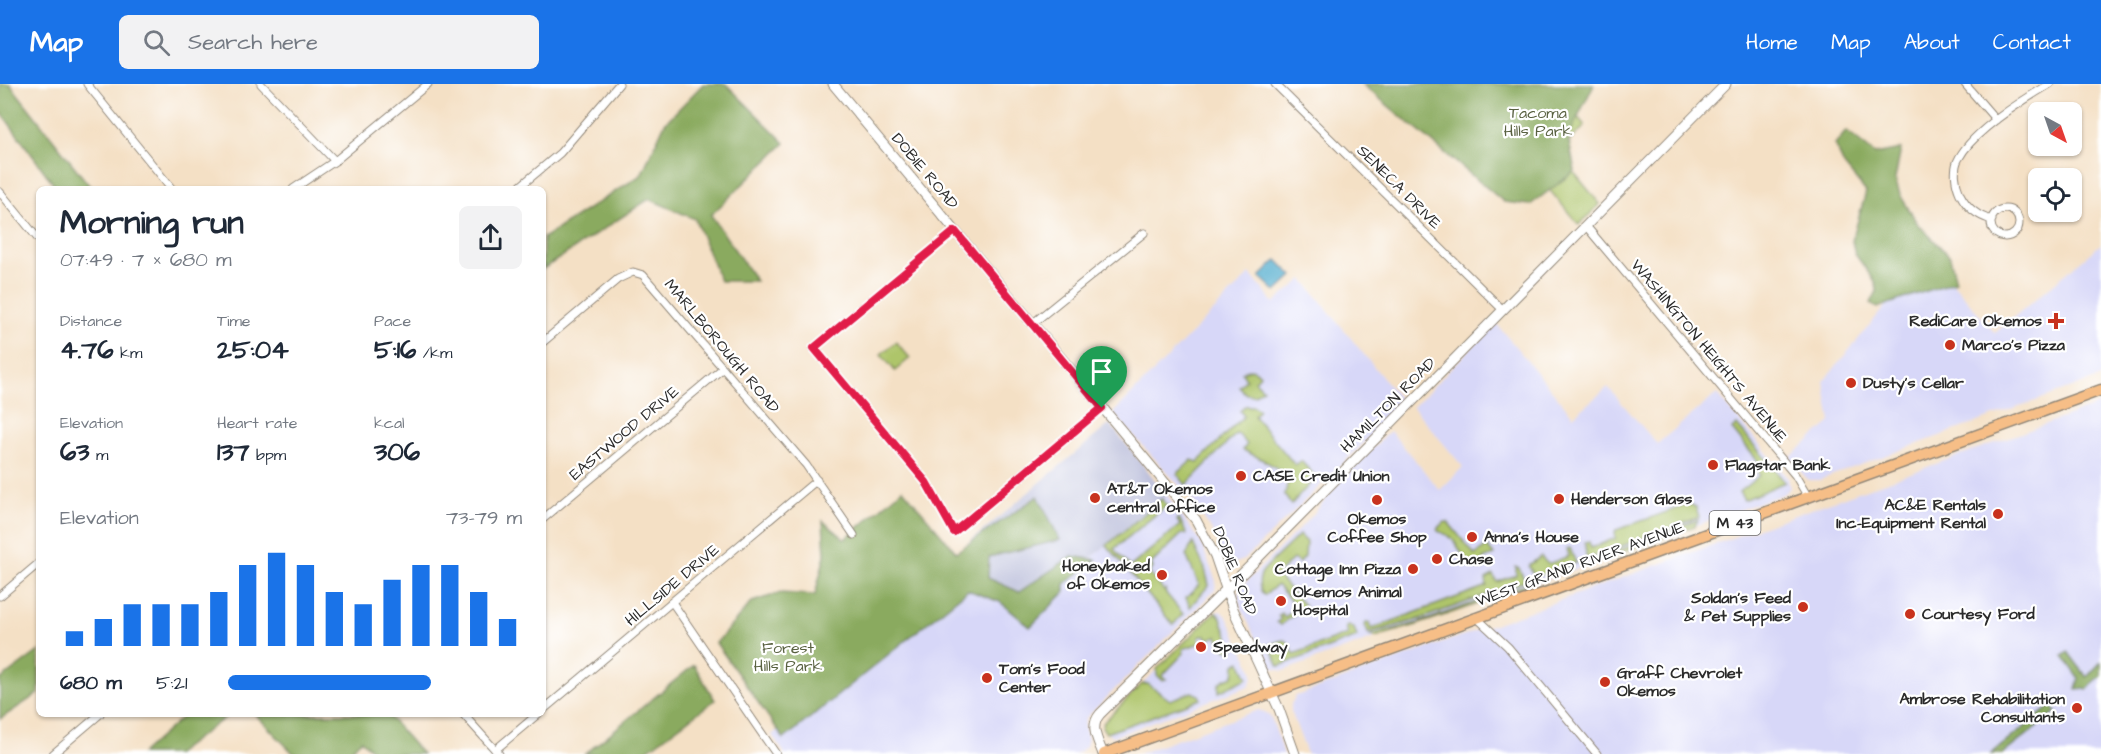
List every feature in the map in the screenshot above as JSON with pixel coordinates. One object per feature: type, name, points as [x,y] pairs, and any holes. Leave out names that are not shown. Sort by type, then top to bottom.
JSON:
[{"type":"main road","name":"WEST GRAND RIVER AVENUE","points":[[1103,754],[2101,390]]},
{"type":"street","points":[[87,84],[170,186]]},
{"type":"street","points":[[261,84],[336,160]]},
{"type":"street","points":[[297,186],[336,160],[428,84]]},
{"type":"street","points":[[521,186],[560,153],[620,84]]},
{"type":"street","name":"DOBIE ROAD","points":[[833,84],[1196,520],[1212,548],[1233,609],[1271,692],[1295,754]]},
{"type":"street","name":"SENECA DRIVE","points":[[1275,84],[1503,310]]},
{"type":"street","name":"HAMILTON ROAD","points":[[1103,754],[1094,728],[1098,716],[1227,589],[1726,84]]},
{"type":"street","points":[[1965,84],[1996,120]]},
{"type":"street","points":[[1992,220],[1975,213],[1957,187],[1955,175],[1958,158],[1973,140],[1996,120],[2050,84]]},
{"type":"street","points":[[0,192],[36,236]]},
{"type":"street","points":[[2010,210],[2018,217],[2018,228],[2010,236],[1999,236],[1994,230],[1992,220],[1999,211],[2010,210]]},
{"type":"street","name":"WASHINGTON HEIGHTS AVENUE","points":[[1586,226],[1798,478],[1808,497]]},
{"type":"street","points":[[955,231],[814,348],[926,482],[954,532],[1102,408]]},
{"type":"street","points":[[1032,324],[1144,233]]},
{"type":"street","name":"MARLBOROUGH ROAD","points":[[546,339],[618,279],[633,272],[647,277],[806,465],[854,535]]},
{"type":"street","name":"EASTWOOD DRIVE","points":[[546,516],[723,368]]},
{"type":"street","name":"HILLSIDE DRIVE","points":[[546,707],[817,480]]},
{"type":"street","points":[[0,596],[36,566]]},
{"type":"street","points":[[672,602],[776,754]]},
{"type":"street","points":[[1476,617],[1508,647],[1598,754]]},
{"type":"street","points":[[52,754],[96,717]]},
{"type":"street","points":[[466,717],[497,752],[535,717]]},
{"type":"shaded area","points":[[2101,244],[2101,377],[1819,480],[1808,480],[1789,458],[1831,422],[1824,381],[1928,254],[1995,333]]},
{"type":"shaded area","points":[[1250,274],[1274,303],[1303,279],[1404,404],[1245,559],[1236,563],[1224,556],[1212,531],[1193,501],[1113,413]]},
{"type":"shaded area","points":[[1496,323],[1573,416],[1608,387],[1657,444],[1717,394],[1788,478],[1790,488],[1783,494],[1493,599],[1283,671],[1273,668],[1268,664],[1239,603],[1238,596],[1241,587],[1311,517],[1340,481],[1390,431],[1440,490],[1463,467],[1413,407]]},
{"type":"shaded area","points":[[2101,404],[2101,754],[1307,754],[1291,711],[1291,704],[1296,696]]},
{"type":"shaded area","points":[[1110,424],[1167,495],[1019,618],[961,549]]},
{"type":"shaded area","points":[[1167,495],[1200,541],[1216,581],[1215,590],[1086,718],[1084,726],[1088,739],[1081,751],[1074,754],[785,754],[772,735],[975,565],[1020,617]]},
{"type":"shaded area","points":[[1220,611],[1226,615],[1253,671],[1253,678],[1249,686],[1115,736],[1107,734],[1103,729],[1104,722],[1215,612]]},
{"type":"shaded area","points":[[1258,710],[1271,717],[1284,754],[1138,754]]},
{"type":"green space","points":[[0,84],[10,84],[90,186],[55,186],[0,111]]},
{"type":"green space","points":[[703,84],[726,84],[785,143],[711,215],[756,281],[720,281],[695,219],[649,199],[546,267],[546,236],[641,175],[665,123]]},
{"type":"green space","points":[[1362,84],[1594,84],[1568,137],[1575,171],[1530,205],[1504,202]]},
{"type":"green space","name":"Tacoma Hills Park","points":[[1460,84],[1570,107],[1585,126],[1558,153],[1600,204],[1579,225]]},
{"type":"green space","points":[[1846,131],[1875,154],[1901,149],[1895,179],[1900,195],[1918,224],[1950,257],[1956,281],[1877,308],[1871,303],[1877,291],[1876,283],[1855,254],[1852,241],[1866,192],[1844,165],[1835,145]]},
{"type":"green space","points":[[896,342],[910,358],[895,371],[881,354]]},
{"type":"green space","points":[[1251,369],[1260,375],[1255,381],[1263,389],[1254,395],[1246,394],[1239,387],[1246,379],[1242,372]]},
{"type":"green space","points":[[1245,406],[1253,406],[1259,410],[1254,416],[1295,465],[1301,461],[1316,477],[1291,505],[1285,496],[1287,481],[1285,476],[1268,463],[1243,450],[1247,444],[1237,433],[1186,485],[1177,474],[1192,460],[1198,462],[1244,416],[1240,411]]},
{"type":"green space","points":[[1737,425],[1785,482],[1744,500],[1739,492],[1760,475],[1755,469],[1760,464],[1732,429]]},
{"type":"green space","name":"Forest Hills Park","points":[[903,489],[956,552],[1038,496],[1060,540],[989,557],[988,578],[1019,592],[1072,556],[1096,560],[1065,584],[1065,592],[1030,627],[1000,602],[968,590],[784,739],[716,643],[752,602],[780,593],[815,595],[825,555],[823,521],[845,539]]},
{"type":"green space","points":[[1162,499],[1171,510],[1165,507],[1114,549],[1130,567],[1180,525],[1177,520],[1179,518],[1187,534],[1182,534],[1151,564],[1153,568],[1149,573],[1164,591],[1166,589],[1165,592],[1183,614],[1173,625],[1107,545]]},
{"type":"green space","points":[[1689,504],[1696,507],[1699,517],[1587,559],[1585,542],[1589,542],[1591,548],[1616,538],[1616,530]]},
{"type":"green space","points":[[1698,520],[1695,526],[1595,562],[1590,561]]},
{"type":"green space","points":[[1448,522],[1475,555],[1487,546],[1494,555],[1483,559],[1486,565],[1484,568],[1478,569],[1469,564],[1455,542],[1438,531],[1437,529]]},
{"type":"green space","points":[[1299,535],[1306,542],[1305,557],[1299,563],[1293,559],[1277,575],[1305,606],[1281,625],[1277,622],[1281,619],[1278,616],[1281,613],[1285,617],[1296,607],[1277,585],[1265,595],[1260,589],[1259,580],[1263,571]]},
{"type":"green space","points":[[1193,543],[1205,569],[1209,585],[1190,607],[1186,598],[1199,585],[1186,555]]},
{"type":"green space","points":[[1570,548],[1576,563],[1535,577],[1529,567],[1530,564],[1541,557],[1548,564],[1569,556],[1567,549]]},
{"type":"green space","points":[[1516,567],[1519,568],[1525,581],[1417,620],[1368,633],[1366,623],[1369,623],[1371,629],[1487,586],[1486,579],[1493,575],[1497,582],[1516,575]]},
{"type":"green space","points":[[1526,584],[1523,588],[1417,625],[1376,637],[1370,635],[1418,623]]},
{"type":"green space","points":[[1215,612],[1221,617],[1234,649],[1227,650],[1217,636],[1208,639],[1206,635],[1199,637],[1200,643],[1183,649],[1184,653],[1162,676],[1166,679],[1162,680],[1157,675],[1157,669]]},
{"type":"green space","points":[[1346,627],[1354,628],[1357,637],[1279,666],[1269,645],[1285,640],[1290,644],[1294,654],[1348,634]]},
{"type":"green space","points":[[2068,652],[2087,677],[2101,662],[2101,677],[2087,689],[2076,690],[2079,678],[2063,656]]},
{"type":"green space","points":[[36,653],[36,695],[0,719],[0,680]]},
{"type":"green space","points":[[1240,661],[1248,678],[1219,692],[1219,684],[1233,676],[1235,664]]},
{"type":"green space","points":[[694,665],[715,700],[642,754],[585,754]]},
{"type":"green space","points":[[1142,684],[1148,684],[1170,700],[1192,692],[1199,695],[1201,699],[1106,733],[1102,727],[1104,722]]},
{"type":"green space","points":[[2052,705],[2056,712],[2003,754],[1991,754]]},
{"type":"green space","points":[[183,717],[226,717],[176,754],[141,754]]},
{"type":"green space","points":[[258,717],[390,717],[422,754],[376,754],[361,740],[347,754],[294,754]]},
{"type":"water","points":[[1277,260],[1293,276],[1276,292],[1260,277]]},
{"type":"place","name":"RediCare Okemos","points":[[2056,321]]},
{"type":"place","name":"Marco's Pizza","points":[[1950,345]]},
{"type":"place","name":"Dusty's Cellar","points":[[1851,383]]},
{"type":"place","name":"Flagstar Bank","points":[[1713,465]]},
{"type":"place","name":"CASE Credit Union","points":[[1241,476]]},
{"type":"place","name":"AT&T Okemos central office","points":[[1095,498]]},
{"type":"place","name":"Henderson Glass","points":[[1559,499]]},
{"type":"place","name":"Okemos Coffee Shop","points":[[1377,500]]},
{"type":"place","name":"AC&E Rentals Inc-Equipment Rental","points":[[1998,514]]},
{"type":"place","name":"Anna's House","points":[[1472,537]]},
{"type":"place","name":"Chase","points":[[1437,559]]},
{"type":"place","name":"Cottage Inn Pizza","points":[[1413,569]]},
{"type":"place","name":"Honeybaked of Okemos","points":[[1162,575]]},
{"type":"place","name":"Okemos Animal Hospital","points":[[1281,601]]},
{"type":"place","name":"Soldan's Feed & Pet Supplies","points":[[1803,607]]},
{"type":"place","name":"Courtesy Ford","points":[[1910,614]]},
{"type":"place","name":"Speedway","points":[[1201,647]]},
{"type":"place","name":"Tom's Food Center","points":[[987,678]]},
{"type":"place","name":"Graff Chevrolet Okemos","points":[[1605,682]]},
{"type":"place","name":"Ambrose Rehabilitation Consultants","points":[[2077,708]]},
{"type":"route","points":[[955,231],[1102,408],[954,532],[926,482],[814,348],[916,261],[955,231]]}]
